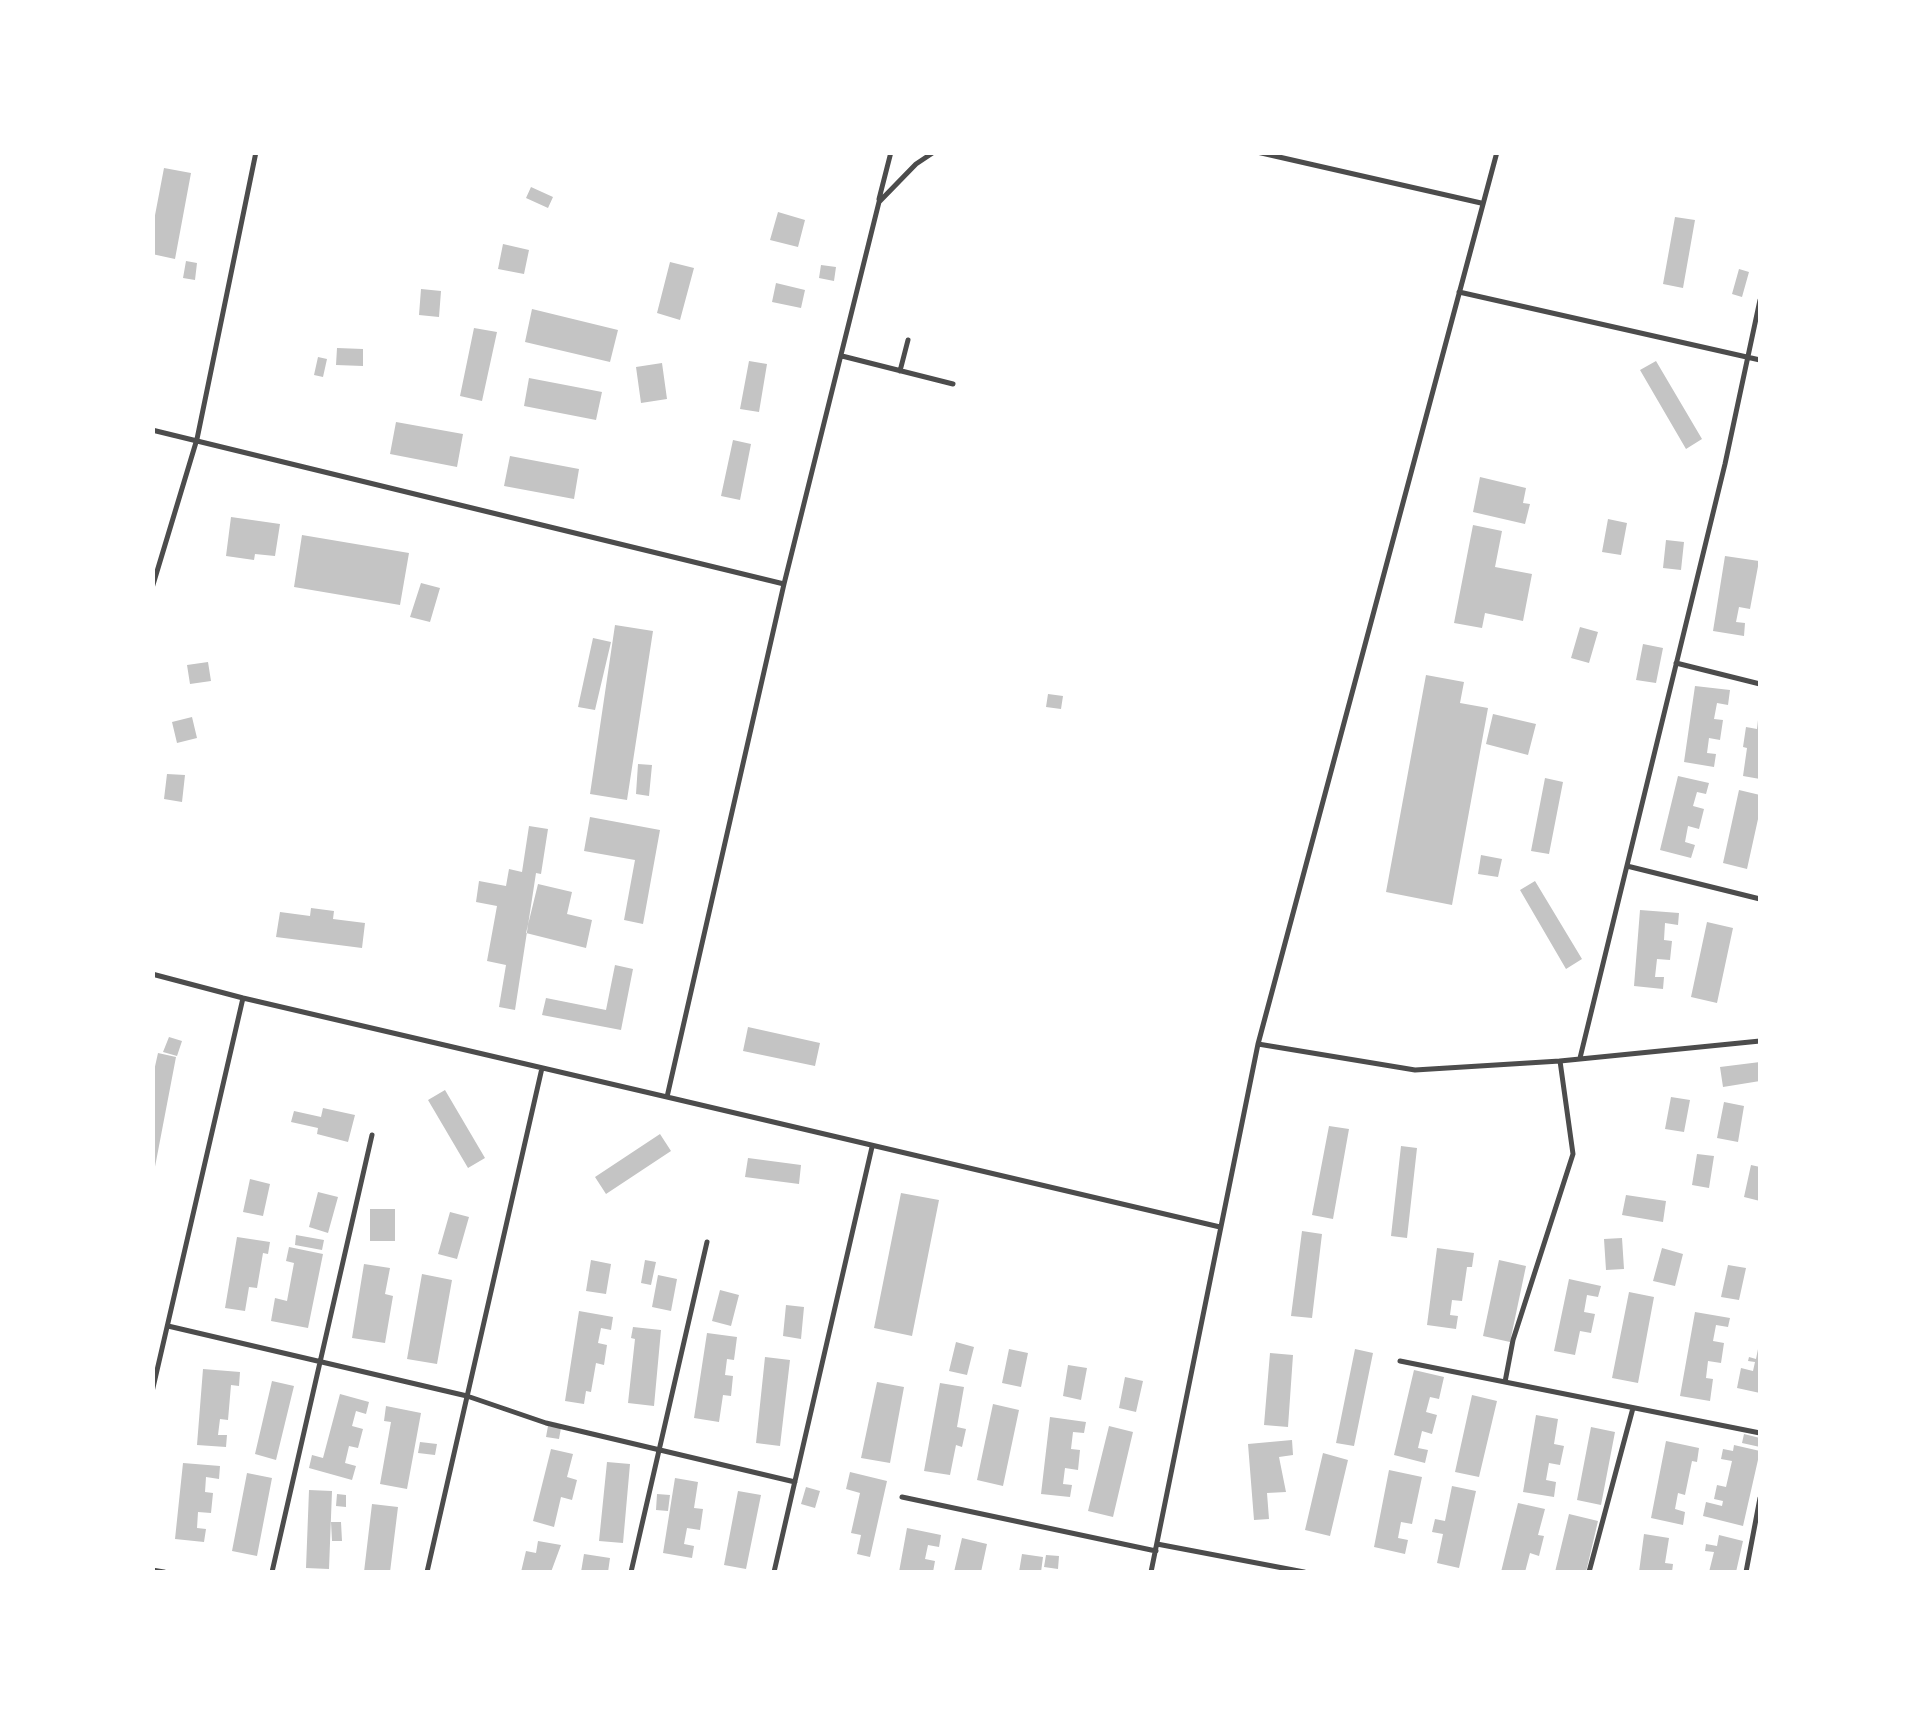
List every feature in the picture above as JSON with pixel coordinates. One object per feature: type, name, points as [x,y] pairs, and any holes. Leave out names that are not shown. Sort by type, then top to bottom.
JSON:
[{"type":"lane","points":[[152,588],[197,439],[256,152]]},
{"type":"lane","points":[[667,1097],[784,584],[891,152]]},
{"type":"lane","points":[[879,202],[916,164],[934,152]]},
{"type":"lane","points":[[1257,152],[1481,204]]},
{"type":"lane","points":[[1152,1572],[1258,1044],[1497,152]]},
{"type":"lane","points":[[1459,292],[1760,360]]},
{"type":"lane","points":[[1580,1058],[1760,300]]},
{"type":"lane","points":[[900,371],[908,340]]},
{"type":"lane","points":[[842,356],[953,384]]},
{"type":"lane","points":[[152,430],[784,584]]},
{"type":"lane","points":[[1676,663],[1760,684]]},
{"type":"lane","points":[[1626,866],[1760,899]]},
{"type":"lane","points":[[152,974],[1220,1227]]},
{"type":"lane","points":[[152,1392],[243,998]]},
{"type":"lane","points":[[1258,1044],[1415,1070],[1560,1061],[1760,1040]]},
{"type":"lane","points":[[1504,1382],[1572,1154],[1560,1061]]},
{"type":"lane","points":[[427,1572],[542,1068]]},
{"type":"lane","points":[[272,1572],[372,1135]]},
{"type":"lane","points":[[774,1572],[872,1146]]},
{"type":"lane","points":[[631,1572],[707,1242]]},
{"type":"lane","points":[[168,1326],[467,1396],[546,1423],[794,1482]]},
{"type":"lane","points":[[1400,1361],[1760,1434]]},
{"type":"lane","points":[[1589,1572],[1633,1408]]},
{"type":"lane","points":[[902,1497],[1156,1548],[1304,1572]]},
{"type":"lane","points":[[1746,1572],[1760,1498]]},
{"type":"lane","points":[[152,1570],[164,1572]]},
{"type":"building","points":[[164,168],[191,173],[175,259],[152,254],[152,231]]},
{"type":"building","points":[[531,187],[553,197],[548,208],[526,198]]},
{"type":"building","points":[[778,212],[805,220],[798,247],[770,240]]},
{"type":"building","points":[[1675,217],[1695,220],[1683,288],[1663,284]]},
{"type":"building","points":[[503,244],[529,250],[524,274],[498,269]]},
{"type":"building","points":[[186,261],[197,263],[195,280],[183,278]]},
{"type":"building","points":[[670,262],[694,268],[680,320],[657,313]]},
{"type":"building","points":[[821,265],[836,267],[834,281],[819,278]]},
{"type":"building","points":[[1739,269],[1749,272],[1742,297],[1732,294]]},
{"type":"building","points":[[776,283],[805,290],[801,308],[772,302]]},
{"type":"building","points":[[421,289],[441,291],[439,317],[419,315]]},
{"type":"building","points":[[532,309],[618,330],[610,362],[525,342]]},
{"type":"building","points":[[474,328],[497,332],[482,401],[460,396]]},
{"type":"building","points":[[337,348],[363,349],[363,366],[336,365]]},
{"type":"building","points":[[318,357],[327,359],[323,377],[314,375]]},
{"type":"building","points":[[749,361],[767,364],[759,412],[740,409]]},
{"type":"building","points":[[1656,361],[1702,439],[1686,449],[1640,370]]},
{"type":"building","points":[[662,363],[667,399],[641,403],[636,367]]},
{"type":"building","points":[[529,378],[602,392],[596,420],[524,406]]},
{"type":"building","points":[[396,422],[463,434],[457,467],[390,454]]},
{"type":"building","points":[[733,440],[751,444],[740,500],[721,496]]},
{"type":"building","points":[[510,456],[579,469],[574,499],[504,486]]},
{"type":"building","points":[[1480,477],[1526,488],[1523,503],[1530,504],[1525,524],[1473,512]]},
{"type":"building","points":[[231,517],[280,524],[275,556],[255,554],[254,560],[226,556]]},
{"type":"building","points":[[1608,519],[1627,523],[1621,555],[1602,552]]},
{"type":"building","points":[[1473,525],[1502,531],[1495,567],[1532,574],[1523,621],[1485,613],[1482,628],[1454,623]]},
{"type":"building","points":[[302,535],[409,553],[400,605],[294,587]]},
{"type":"building","points":[[1666,540],[1684,542],[1681,570],[1663,568]]},
{"type":"building","points":[[1725,556],[1759,561],[1750,609],[1739,607],[1736,622],[1745,623],[1744,636],[1713,631]]},
{"type":"building","points":[[421,583],[440,588],[430,622],[410,617]]},
{"type":"building","points":[[615,625],[653,631],[627,800],[590,794]]},
{"type":"building","points":[[1580,627],[1598,632],[1589,663],[1571,658]]},
{"type":"building","points":[[593,638],[611,642],[595,710],[578,707]]},
{"type":"building","points":[[1643,644],[1663,648],[1656,683],[1636,680]]},
{"type":"building","points":[[208,662],[211,681],[190,684],[187,665]]},
{"type":"building","points":[[1426,675],[1464,682],[1460,703],[1488,708],[1452,905],[1386,892]]},
{"type":"building","points":[[1695,686],[1730,690],[1728,705],[1717,703],[1714,719],[1723,720],[1720,740],[1709,738],[1707,753],[1716,754],[1714,767],[1684,762]]},
{"type":"building","points":[[1048,694],[1063,696],[1061,709],[1046,707]]},
{"type":"building","points":[[1493,714],[1536,724],[1528,755],[1486,744]]},
{"type":"building","points":[[192,717],[197,738],[177,743],[172,722]]},
{"type":"building","points":[[1758,720],[1760,779],[1743,776],[1746,727],[1757,729]]},
{"type":"building","points":[[638,764],[652,765],[649,796],[636,794]]},
{"type":"building","points":[[167,774],[185,775],[182,802],[164,799]]},
{"type":"building","points":[[1678,776],[1709,783],[1706,794],[1697,792],[1693,806],[1704,809],[1699,829],[1688,826],[1685,842],[1695,845],[1691,858],[1660,850]]},
{"type":"building","points":[[1545,778],[1563,782],[1549,854],[1531,851]]},
{"type":"building","points":[[1739,790],[1760,795],[1747,869],[1723,863]]},
{"type":"building","points":[[590,817],[660,830],[643,924],[624,920],[635,860],[584,851]]},
{"type":"building","points":[[529,826],[548,829],[541,874],[536,873],[515,1010],[499,1007],[506,965],[487,961],[497,906],[476,902],[479,881],[506,886],[509,869],[522,872]]},
{"type":"building","points":[[1481,855],[1502,859],[1498,877],[1478,874]]},
{"type":"building","points":[[1535,881],[1582,959],[1566,969],[1520,890]]},
{"type":"building","points":[[538,884],[572,892],[567,914],[592,920],[586,948],[526,933]]},
{"type":"building","points":[[311,908],[334,911],[333,919],[365,923],[362,948],[276,937],[280,912],[310,916]]},
{"type":"building","points":[[1640,910],[1679,913],[1678,925],[1665,923],[1664,940],[1672,941],[1670,960],[1657,959],[1655,977],[1664,977],[1663,989],[1634,986]]},
{"type":"building","points":[[1707,922],[1733,928],[1717,1003],[1691,997]]},
{"type":"building","points":[[615,965],[633,969],[621,1030],[542,1015],[546,998],[606,1010]]},
{"type":"building","points":[[748,1027],[820,1043],[815,1066],[743,1051]]},
{"type":"building","points":[[169,1037],[182,1041],[177,1056],[163,1052]]},
{"type":"building","points":[[158,1053],[176,1057],[154,1172],[152,1080]]},
{"type":"building","points":[[1760,1062],[1760,1081],[1723,1087],[1720,1067]]},
{"type":"building","points":[[445,1090],[485,1158],[468,1168],[428,1100]]},
{"type":"building","points":[[1671,1097],[1690,1100],[1684,1132],[1665,1129]]},
{"type":"building","points":[[1724,1102],[1744,1106],[1738,1142],[1717,1138]]},
{"type":"building","points":[[323,1108],[355,1115],[348,1142],[317,1134],[318,1128],[291,1122],[294,1111],[321,1117]]},
{"type":"building","points":[[1329,1126],[1349,1129],[1333,1219],[1312,1215]]},
{"type":"building","points":[[660,1134],[671,1151],[606,1194],[595,1177]]},
{"type":"building","points":[[1401,1146],[1417,1148],[1407,1238],[1391,1236]]},
{"type":"building","points":[[1697,1154],[1714,1156],[1709,1188],[1692,1185]]},
{"type":"building","points":[[748,1158],[801,1165],[799,1184],[745,1177]]},
{"type":"building","points":[[1751,1165],[1760,1167],[1760,1201],[1744,1197]]},
{"type":"building","points":[[250,1179],[270,1184],[263,1216],[243,1212]]},
{"type":"building","points":[[318,1192],[338,1197],[328,1233],[309,1227]]},
{"type":"building","points":[[901,1193],[939,1200],[912,1336],[874,1328]]},
{"type":"building","points":[[1626,1195],[1666,1201],[1663,1222],[1622,1215]]},
{"type":"building","points":[[370,1209],[395,1209],[395,1241],[370,1241]]},
{"type":"building","points":[[450,1212],[469,1217],[457,1259],[438,1254]]},
{"type":"building","points":[[1302,1231],[1322,1234],[1312,1318],[1291,1316]]},
{"type":"building","points":[[296,1235],[324,1240],[322,1250],[295,1245]]},
{"type":"building","points":[[237,1237],[270,1242],[268,1254],[263,1253],[257,1288],[249,1287],[245,1311],[225,1308]]},
{"type":"building","points":[[1622,1238],[1624,1269],[1606,1270],[1604,1239]]},
{"type":"building","points":[[289,1247],[323,1254],[308,1328],[271,1321],[275,1298],[287,1301],[294,1263],[286,1261]]},
{"type":"building","points":[[1437,1248],[1474,1253],[1472,1267],[1467,1267],[1462,1301],[1452,1300],[1450,1315],[1458,1316],[1456,1329],[1427,1325]]},
{"type":"building","points":[[1662,1248],[1683,1254],[1675,1286],[1653,1281]]},
{"type":"building","points":[[591,1260],[611,1264],[606,1294],[586,1291]]},
{"type":"building","points":[[645,1260],[656,1262],[651,1285],[641,1283]]},
{"type":"building","points":[[1499,1260],[1526,1266],[1510,1342],[1483,1336]]},
{"type":"building","points":[[364,1264],[390,1268],[385,1294],[393,1296],[385,1343],[352,1338]]},
{"type":"building","points":[[1728,1265],[1746,1268],[1739,1300],[1721,1297]]},
{"type":"building","points":[[422,1274],[452,1280],[437,1364],[407,1359]]},
{"type":"building","points":[[658,1275],[677,1279],[671,1311],[652,1307]]},
{"type":"building","points":[[1569,1279],[1601,1286],[1598,1297],[1587,1295],[1584,1312],[1595,1314],[1591,1333],[1580,1331],[1575,1355],[1554,1351]]},
{"type":"building","points":[[720,1290],[739,1295],[731,1326],[712,1321]]},
{"type":"building","points":[[1629,1292],[1654,1297],[1638,1383],[1612,1378]]},
{"type":"building","points":[[786,1305],[804,1307],[801,1339],[783,1336]]},
{"type":"building","points":[[579,1311],[613,1317],[611,1330],[601,1328],[598,1343],[607,1345],[604,1365],[596,1363],[591,1392],[586,1391],[584,1404],[565,1401]]},
{"type":"building","points":[[1695,1312],[1730,1318],[1728,1327],[1716,1325],[1713,1341],[1724,1343],[1721,1363],[1708,1361],[1706,1378],[1713,1379],[1710,1401],[1680,1396]]},
{"type":"building","points":[[633,1327],[661,1330],[654,1406],[628,1403]]},
{"type":"building","points":[[707,1333],[737,1337],[734,1360],[727,1359],[725,1375],[733,1376],[731,1396],[723,1395],[719,1422],[694,1418]]},
{"type":"building","points":[[956,1342],[974,1347],[967,1375],[949,1371]]},
{"type":"building","points":[[1759,1344],[1760,1393],[1737,1388],[1741,1368],[1753,1371],[1755,1362],[1748,1361],[1749,1357],[1756,1359]]},
{"type":"building","points":[[1009,1349],[1028,1353],[1021,1387],[1002,1383]]},
{"type":"building","points":[[1355,1349],[1373,1353],[1354,1446],[1336,1443]]},
{"type":"building","points":[[1270,1353],[1293,1355],[1288,1427],[1264,1425]]},
{"type":"building","points":[[765,1357],[790,1360],[780,1446],[756,1443]]},
{"type":"building","points":[[1068,1365],[1087,1368],[1081,1400],[1063,1396]]},
{"type":"building","points":[[203,1369],[240,1372],[239,1386],[231,1385],[228,1420],[220,1419],[218,1435],[227,1435],[226,1447],[197,1445]]},
{"type":"building","points":[[1414,1370],[1444,1377],[1439,1399],[1430,1397],[1426,1412],[1437,1415],[1432,1434],[1422,1431],[1418,1448],[1428,1450],[1425,1463],[1394,1455]]},
{"type":"building","points":[[1125,1377],[1143,1381],[1136,1412],[1119,1408]]},
{"type":"building","points":[[272,1381],[294,1386],[276,1460],[255,1454]]},
{"type":"building","points":[[877,1382],[904,1387],[890,1463],[861,1458]]},
{"type":"building","points":[[940,1383],[964,1387],[957,1427],[966,1429],[962,1447],[956,1445],[950,1475],[924,1471]]},
{"type":"building","points":[[340,1394],[369,1402],[366,1414],[356,1411],[352,1426],[363,1429],[358,1448],[349,1446],[345,1463],[356,1466],[352,1480],[309,1468],[312,1455],[323,1458]]},
{"type":"building","points":[[1472,1395],[1497,1401],[1479,1477],[1455,1472]]},
{"type":"building","points":[[993,1404],[1019,1410],[1003,1486],[977,1480]]},
{"type":"building","points":[[386,1406],[421,1413],[407,1489],[380,1484],[391,1422],[384,1421]]},
{"type":"building","points":[[1536,1415],[1558,1419],[1554,1444],[1564,1446],[1560,1465],[1549,1463],[1546,1480],[1556,1482],[1554,1497],[1523,1492]]},
{"type":"building","points":[[1050,1417],[1086,1422],[1084,1433],[1073,1432],[1071,1449],[1080,1450],[1078,1470],[1065,1468],[1063,1484],[1072,1485],[1070,1497],[1041,1494]]},
{"type":"building","points":[[548,1426],[561,1428],[559,1439],[546,1437]]},
{"type":"building","points":[[1109,1426],[1133,1432],[1113,1517],[1088,1511]]},
{"type":"building","points":[[1591,1427],[1615,1432],[1601,1505],[1577,1500]]},
{"type":"building","points":[[1744,1434],[1760,1438],[1760,1447],[1742,1443]]},
{"type":"building","points":[[1292,1440],[1293,1455],[1279,1457],[1286,1492],[1267,1493],[1269,1519],[1254,1520],[1248,1444]]},
{"type":"building","points":[[1666,1441],[1699,1448],[1685,1495],[1678,1493],[1675,1509],[1685,1512],[1683,1525],[1651,1518]]},
{"type":"building","points":[[420,1442],[437,1444],[435,1455],[418,1453]]},
{"type":"building","points":[[1734,1445],[1760,1451],[1743,1526],[1703,1516],[1706,1502],[1722,1506],[1723,1501],[1714,1499],[1717,1485],[1726,1487],[1732,1461],[1721,1459],[1723,1449],[1733,1451]]},
{"type":"building","points":[[551,1449],[573,1454],[567,1477],[577,1480],[572,1500],[561,1497],[554,1527],[533,1521]]},
{"type":"building","points":[[1323,1453],[1348,1460],[1330,1536],[1305,1530]]},
{"type":"building","points":[[607,1462],[630,1464],[623,1543],[599,1541]]},
{"type":"building","points":[[183,1463],[220,1466],[219,1479],[206,1477],[205,1492],[213,1493],[211,1513],[198,1512],[197,1528],[206,1529],[204,1542],[175,1539]]},
{"type":"building","points":[[1389,1470],[1422,1477],[1412,1524],[1401,1522],[1398,1538],[1408,1540],[1405,1554],[1374,1547]]},
{"type":"building","points":[[850,1472],[887,1481],[870,1557],[857,1554],[861,1535],[851,1533],[860,1493],[846,1489]]},
{"type":"building","points":[[247,1473],[272,1478],[257,1556],[232,1551]]},
{"type":"building","points":[[675,1478],[698,1482],[694,1508],[703,1509],[700,1530],[687,1528],[684,1544],[694,1546],[692,1558],[663,1553]]},
{"type":"building","points":[[1452,1486],[1476,1491],[1459,1568],[1437,1563],[1443,1534],[1432,1532],[1435,1519],[1445,1521]]},
{"type":"building","points":[[806,1487],[820,1491],[815,1508],[801,1504]]},
{"type":"building","points":[[309,1490],[332,1491],[329,1569],[306,1568]]},
{"type":"building","points":[[738,1491],[761,1495],[746,1569],[724,1565]]},
{"type":"building","points":[[337,1494],[346,1495],[346,1507],[336,1506]]},
{"type":"building","points":[[657,1494],[670,1495],[668,1511],[656,1510]]},
{"type":"building","points":[[1518,1503],[1545,1509],[1538,1535],[1544,1536],[1539,1556],[1530,1553],[1525,1572],[1501,1572]]},
{"type":"building","points":[[372,1504],[398,1507],[390,1572],[364,1572]]},
{"type":"building","points":[[1569,1514],[1598,1521],[1586,1572],[1555,1572]]},
{"type":"building","points":[[331,1522],[341,1522],[342,1541],[332,1541]]},
{"type":"building","points":[[907,1528],[941,1535],[939,1547],[928,1545],[925,1559],[935,1561],[933,1572],[899,1572]]},
{"type":"building","points":[[1644,1534],[1669,1538],[1665,1563],[1673,1564],[1672,1572],[1639,1572]]},
{"type":"building","points":[[1719,1535],[1743,1541],[1736,1572],[1709,1572],[1714,1552],[1705,1551],[1706,1544],[1717,1546]]},
{"type":"building","points":[[962,1538],[987,1544],[981,1572],[954,1572]]},
{"type":"building","points":[[538,1541],[561,1545],[551,1572],[521,1572],[526,1551],[536,1553]]},
{"type":"building","points":[[584,1554],[610,1558],[608,1572],[581,1572]]},
{"type":"building","points":[[1022,1554],[1043,1557],[1041,1572],[1019,1572]]},
{"type":"building","points":[[1046,1555],[1059,1556],[1058,1569],[1044,1567]]}]
